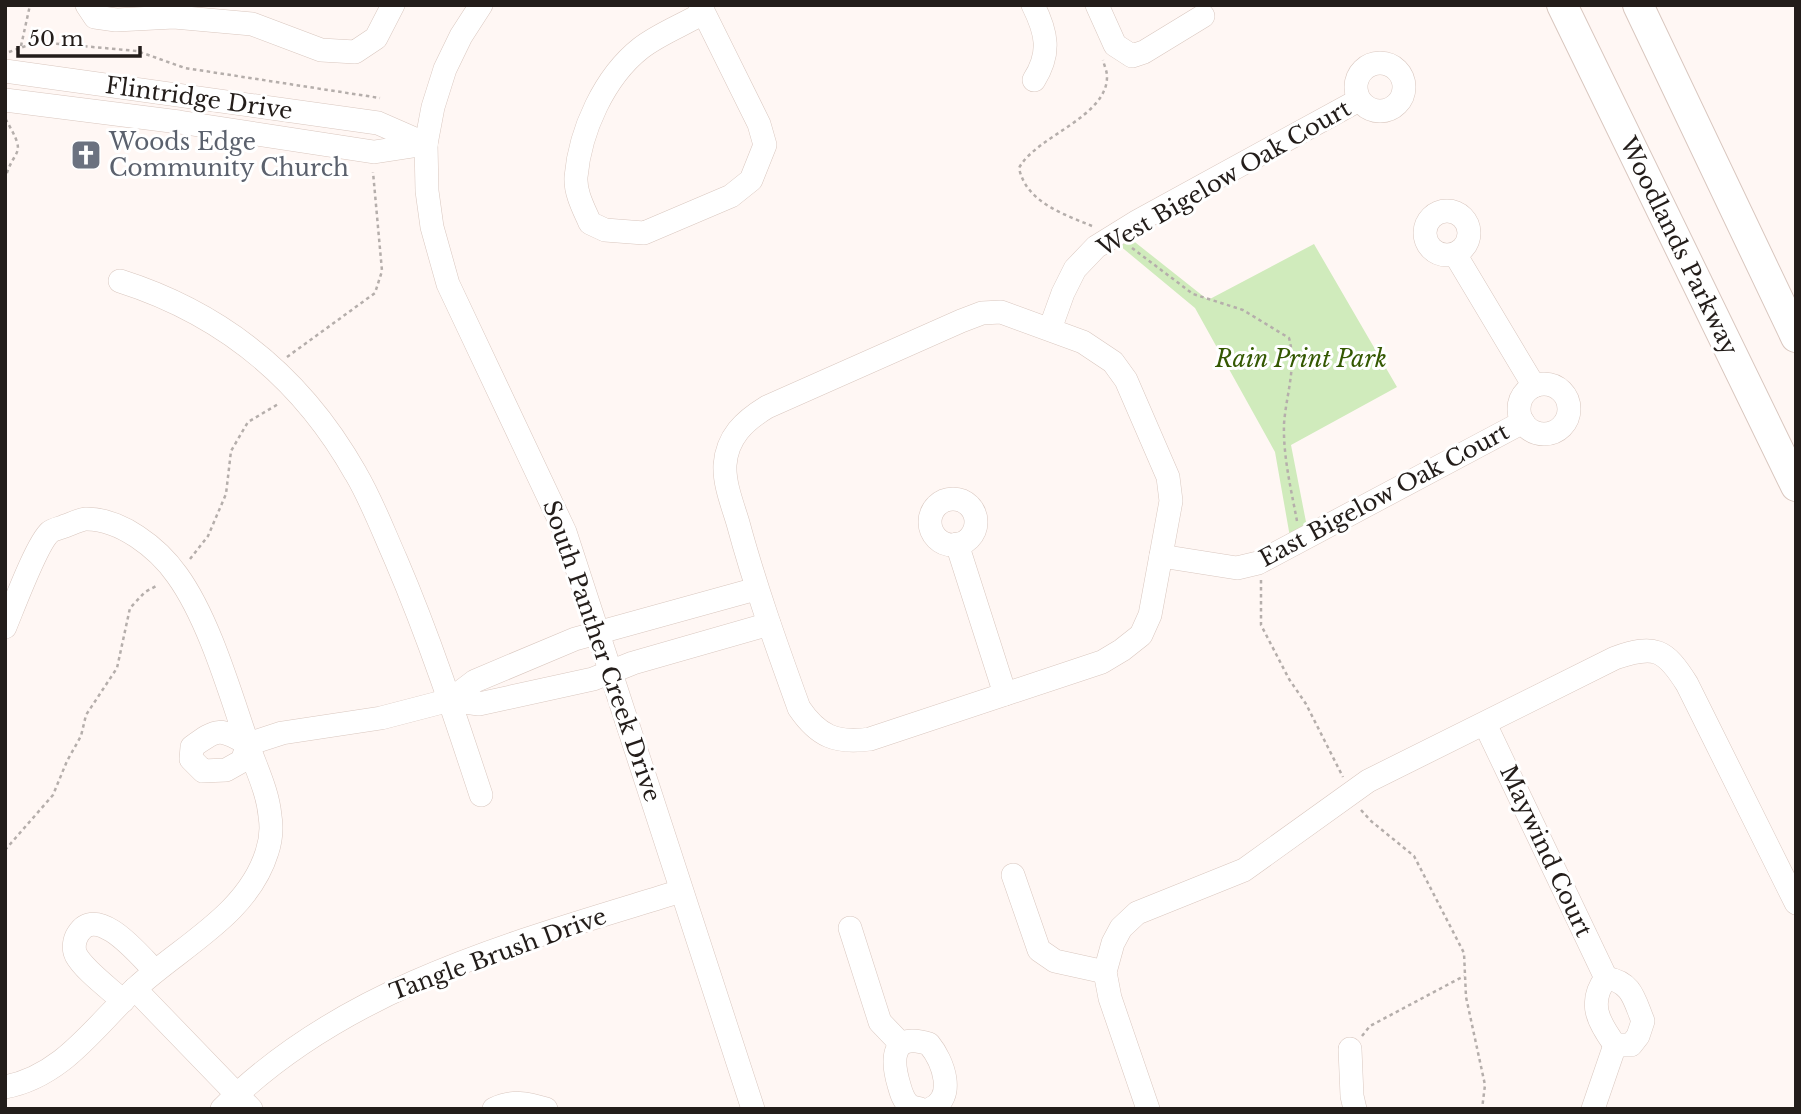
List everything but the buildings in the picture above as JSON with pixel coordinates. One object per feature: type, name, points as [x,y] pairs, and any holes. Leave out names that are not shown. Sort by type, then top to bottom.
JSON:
[{"type":"main road","name":"Woodlands Parkway","points":[[1562,5],[1796,486]]},
{"type":"main road","points":[[1638,5],[1796,337]]},
{"type":"street","points":[[88,5],[95,17],[116,20],[174,17],[252,24],[321,50],[355,52],[376,38],[393,5]]},
{"type":"street","name":"South Panther Creek Drive","points":[[481,5],[461,36],[445,69],[433,107],[426,144],[427,191],[432,227],[448,285],[551,497],[565,532],[753,1109]]},
{"type":"street","points":[[1033,5],[1044,27],[1045,63],[1034,80]]},
{"type":"street","points":[[1097,5],[1115,45],[1132,55],[1144,52],[1203,16]]},
{"type":"street","points":[[702,9],[759,124],[765,145],[751,180],[730,196],[645,233],[605,230],[590,223],[579,199],[576,178],[586,131],[602,97],[620,70],[641,48],[702,9]]},
{"type":"street","name":"Flintridge Drive","points":[[6,71],[378,123],[426,144]]},
{"type":"street","name":"Flintridge Drive","points":[[5,100],[179,122],[374,152],[426,144]]},
{"type":"street","name":"West Bigelow Oak Court","points":[[1050,329],[1075,269],[1096,247],[1359,100]]},
{"type":"street","points":[[1455,254],[1534,386]]},
{"type":"street","points":[[120,281],[158,293],[229,331],[258,354],[314,410],[371,504],[411,595],[450,700],[481,795]]},
{"type":"street","points":[[1001,312],[1050,329],[1083,341],[1113,362],[1126,380],[1168,477],[1171,501],[1150,615],[1141,635],[1102,662],[870,739],[849,742],[828,736],[811,725],[799,708],[756,589],[725,468],[728,448],[736,432],[749,418],[767,407],[982,313],[1001,312]]},
{"type":"street","name":"East Bigelow Oak Court","points":[[1552,385],[1563,392],[1569,404],[1567,420],[1555,432],[1546,434],[1529,429],[1523,422],[1519,412],[1526,391],[1534,386],[1552,385]]},
{"type":"street","name":"East Bigelow Oak Court","points":[[1161,556],[1237,568],[1258,563],[1523,422]]},
{"type":"street","points":[[5,627],[31,566],[50,532],[84,519],[110,523],[139,538],[156,551],[177,575],[198,612],[216,655],[270,813],[271,833],[261,868],[241,901],[155,971],[65,1059],[44,1073],[5,1087]]},
{"type":"street","points":[[957,544],[1004,695]]},
{"type":"street","points":[[450,700],[475,681],[575,639],[756,589]]},
{"type":"street","points":[[248,744],[302,730],[381,718],[450,700],[479,704],[593,679],[633,663],[769,624]]},
{"type":"street","points":[[1148,1109],[1110,998],[1105,972],[1121,928],[1137,914],[1244,870],[1368,781],[1615,658],[1636,651],[1657,652],[1672,660],[1687,684],[1796,903]]},
{"type":"street","name":"Maywind Court","points":[[1485,724],[1606,978],[1618,980],[1630,990],[1643,1021],[1638,1036],[1631,1045],[1615,1045]]},
{"type":"street","points":[[1013,875],[1039,950],[1055,961],[1105,972]]},
{"type":"street","name":"Tangle Brush Drive","points":[[237,1103],[318,1033],[382,996],[445,968],[681,891]]},
{"type":"street","points":[[155,971],[106,926],[93,924],[81,930],[74,942],[77,956],[129,995],[237,1103]]},
{"type":"street","points":[[850,928],[880,1022],[901,1044]]},
{"type":"street","points":[[1593,1109],[1615,1045],[1600,1025],[1595,1005],[1599,987],[1606,978]]},
{"type":"street","points":[[920,1109],[910,1106],[903,1097],[895,1070],[894,1055],[901,1044],[909,1040],[929,1044],[937,1053],[946,1082],[946,1093],[932,1109]]},
{"type":"street","points":[[1350,1049],[1355,1109]]},
{"type":"street","points":[[494,1109],[505,1104],[525,1102],[546,1109]]},
{"type":"path","points":[[20,48],[30,5]]},
{"type":"path","points":[[6,71],[8,52],[37,42],[137,51],[185,68],[380,98]]},
{"type":"path","points":[[1103,58],[1107,76],[1106,86],[1099,98],[1083,116],[1023,160],[1019,168],[1022,180],[1035,196],[1055,210],[1136,250],[1193,294],[1242,310],[1289,338],[1292,349],[1284,425],[1297,524],[1303,538]]},
{"type":"path","points":[[5,118],[17,138],[19,152],[5,180]]},
{"type":"path","points":[[5,850],[53,795],[81,736],[86,715],[117,668],[130,608],[145,593],[177,575],[208,536],[226,494],[231,451],[248,422],[284,400],[289,383],[287,357],[375,293],[382,271],[372,168]]},
{"type":"path","points":[[1258,563],[1261,579],[1261,625],[1289,679],[1306,704],[1352,793],[1371,821],[1414,856],[1464,953],[1468,1009],[1485,1085],[1482,1109]]},
{"type":"path","points":[[1350,1049],[1370,1026],[1466,975]]},
{"type":"green space","name":"Rain Print Park","points":[[1131,239],[1208,300],[1314,244],[1397,387],[1291,445],[1307,527],[1290,537],[1275,452],[1195,308],[1119,245]]},
{"type":"place","name":"Woods Edge Community Church","points":[[86,155]]}]
